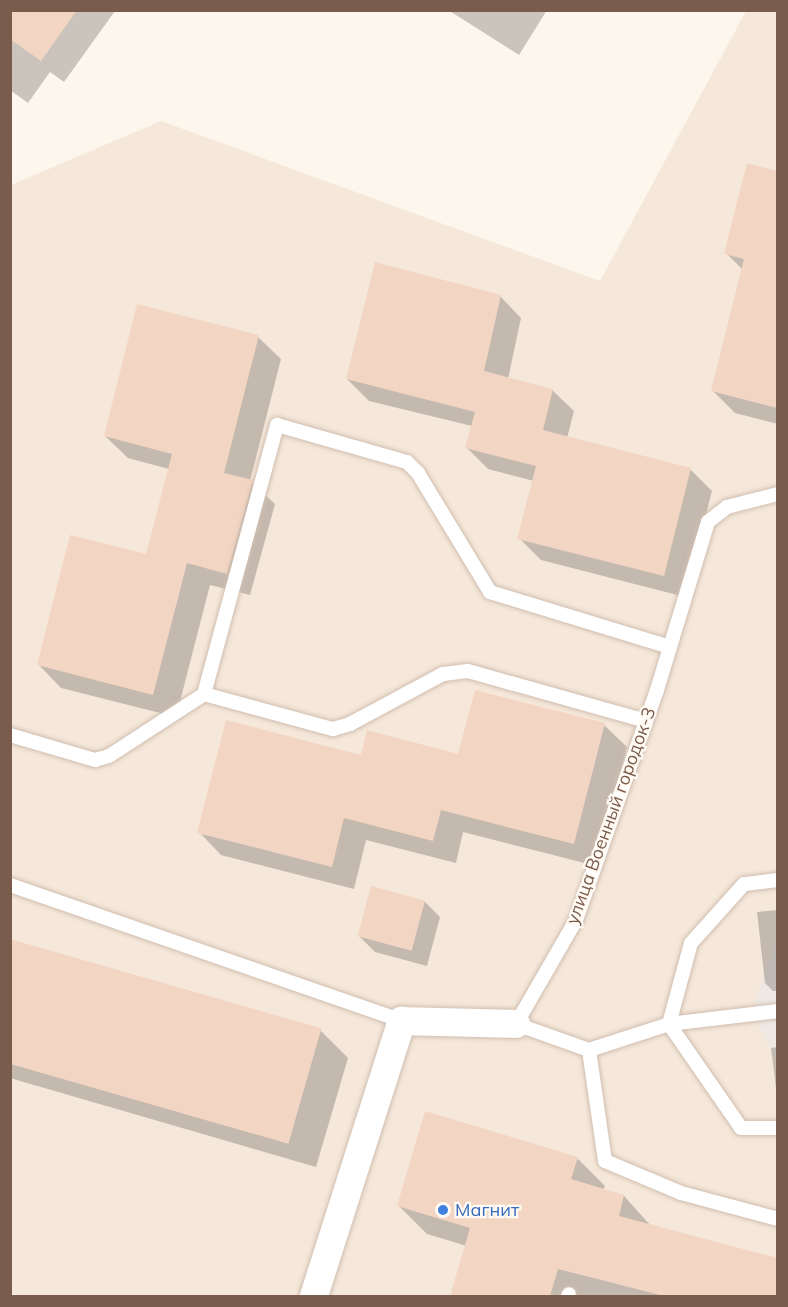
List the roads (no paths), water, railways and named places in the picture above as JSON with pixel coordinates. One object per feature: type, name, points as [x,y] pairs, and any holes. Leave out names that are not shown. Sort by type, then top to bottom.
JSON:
[{"type":"street","points":[[314,1296],[402,1021],[516,1024]]},
{"type":"lane","points":[[10,735],[95,760],[109,756],[204,694],[277,425],[407,462],[418,473],[490,592],[670,647]]},
{"type":"lane","name":"улица Военный городок-3","points":[[516,1024],[576,920],[646,721],[708,522],[727,507],[777,494]]},
{"type":"lane","points":[[204,694],[333,729],[350,724],[443,674],[468,671],[646,721]]},
{"type":"lane","points":[[777,880],[744,884],[691,943],[669,1024],[741,1128],[777,1128]]},
{"type":"lane","points":[[10,885],[402,1021]]},
{"type":"lane","points":[[516,1024],[588,1050],[669,1024],[777,1011]]},
{"type":"lane","points":[[588,1050],[605,1161],[681,1193],[777,1219]]},
{"type":"place","name":"Магнит","points":[[443,1210]]}]
